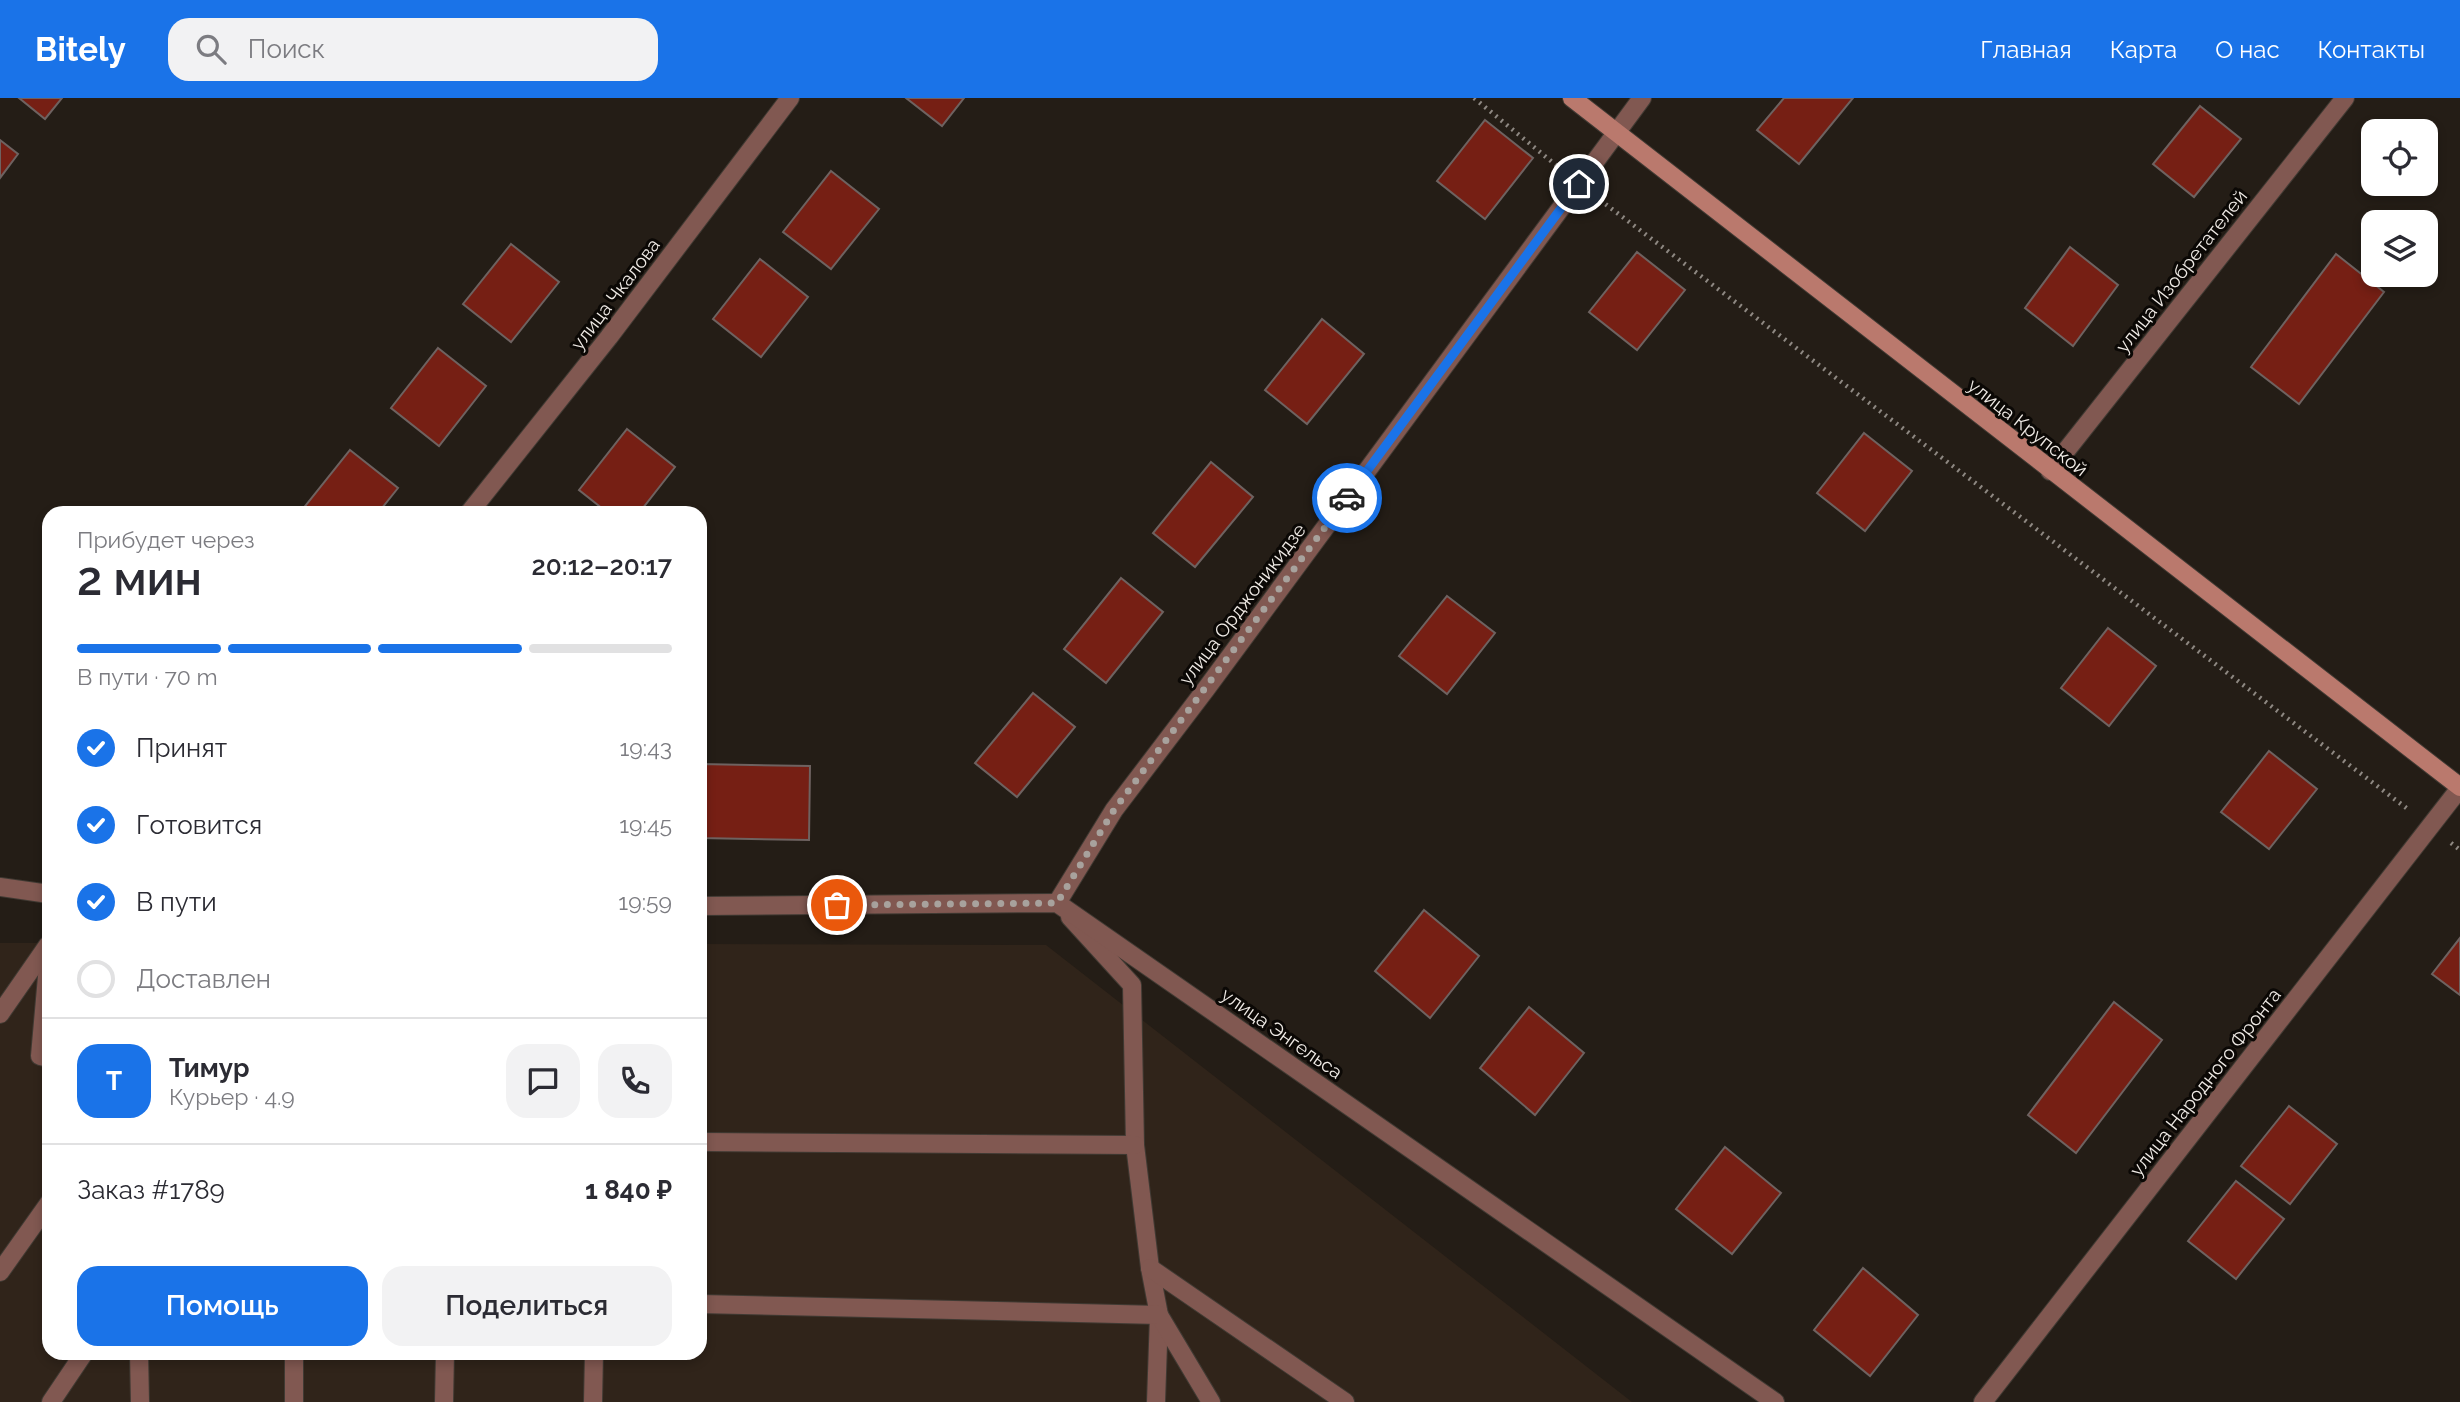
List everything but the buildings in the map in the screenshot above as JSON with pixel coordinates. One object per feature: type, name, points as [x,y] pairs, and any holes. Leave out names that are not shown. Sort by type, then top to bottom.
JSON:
[{"type":"main road","name":"улица Крупской","points":[[1572,98],[2460,788]]},
{"type":"street","name":"улица Чкалова","points":[[475,506],[610,337],[790,98]]},
{"type":"street","name":"улица Орджоникидзе","points":[[1057,903],[1114,810],[1642,98]]},
{"type":"street","name":"улица Изобретателей","points":[[2050,471],[2345,98]]},
{"type":"street","name":"улица Народного Фронта","points":[[1983,1402],[2460,788]]},
{"type":"street","points":[[0,887],[42,893]]},
{"type":"street","points":[[707,906],[1057,903],[1132,985],[1135,1145],[1150,1268],[1160,1315],[1156,1402]]},
{"type":"street","name":"улица Энгельса","points":[[1057,903],[1775,1402]]},
{"type":"street","points":[[0,1014],[42,954]]},
{"type":"street","points":[[42,1033],[42,1056]]},
{"type":"street","points":[[707,1142],[1135,1145]]},
{"type":"street","points":[[0,1272],[42,1213]]},
{"type":"street","points":[[1150,1268],[1345,1402]]},
{"type":"street","points":[[707,1304],[1160,1315]]},
{"type":"street","points":[[1160,1315],[1210,1402]]},
{"type":"street","points":[[51,1402],[79,1360]]},
{"type":"street","points":[[139,1360],[140,1402]]},
{"type":"street","points":[[294,1360],[294,1402]]},
{"type":"street","points":[[444,1402],[445,1360]]},
{"type":"street","points":[[593,1402],[594,1360]]},
{"type":"path","points":[[1474,98],[1579,184],[2460,850]]},
{"type":"shaded area","points":[[0,943],[42,943],[42,1360],[707,1360],[707,944],[1046,945],[1632,1402],[0,1402]]},
{"type":"way so far","points":[[837,905],[1057,903],[1114,810],[1347,498]]},
{"type":"route","points":[[1347,498],[1579,184]]}]
